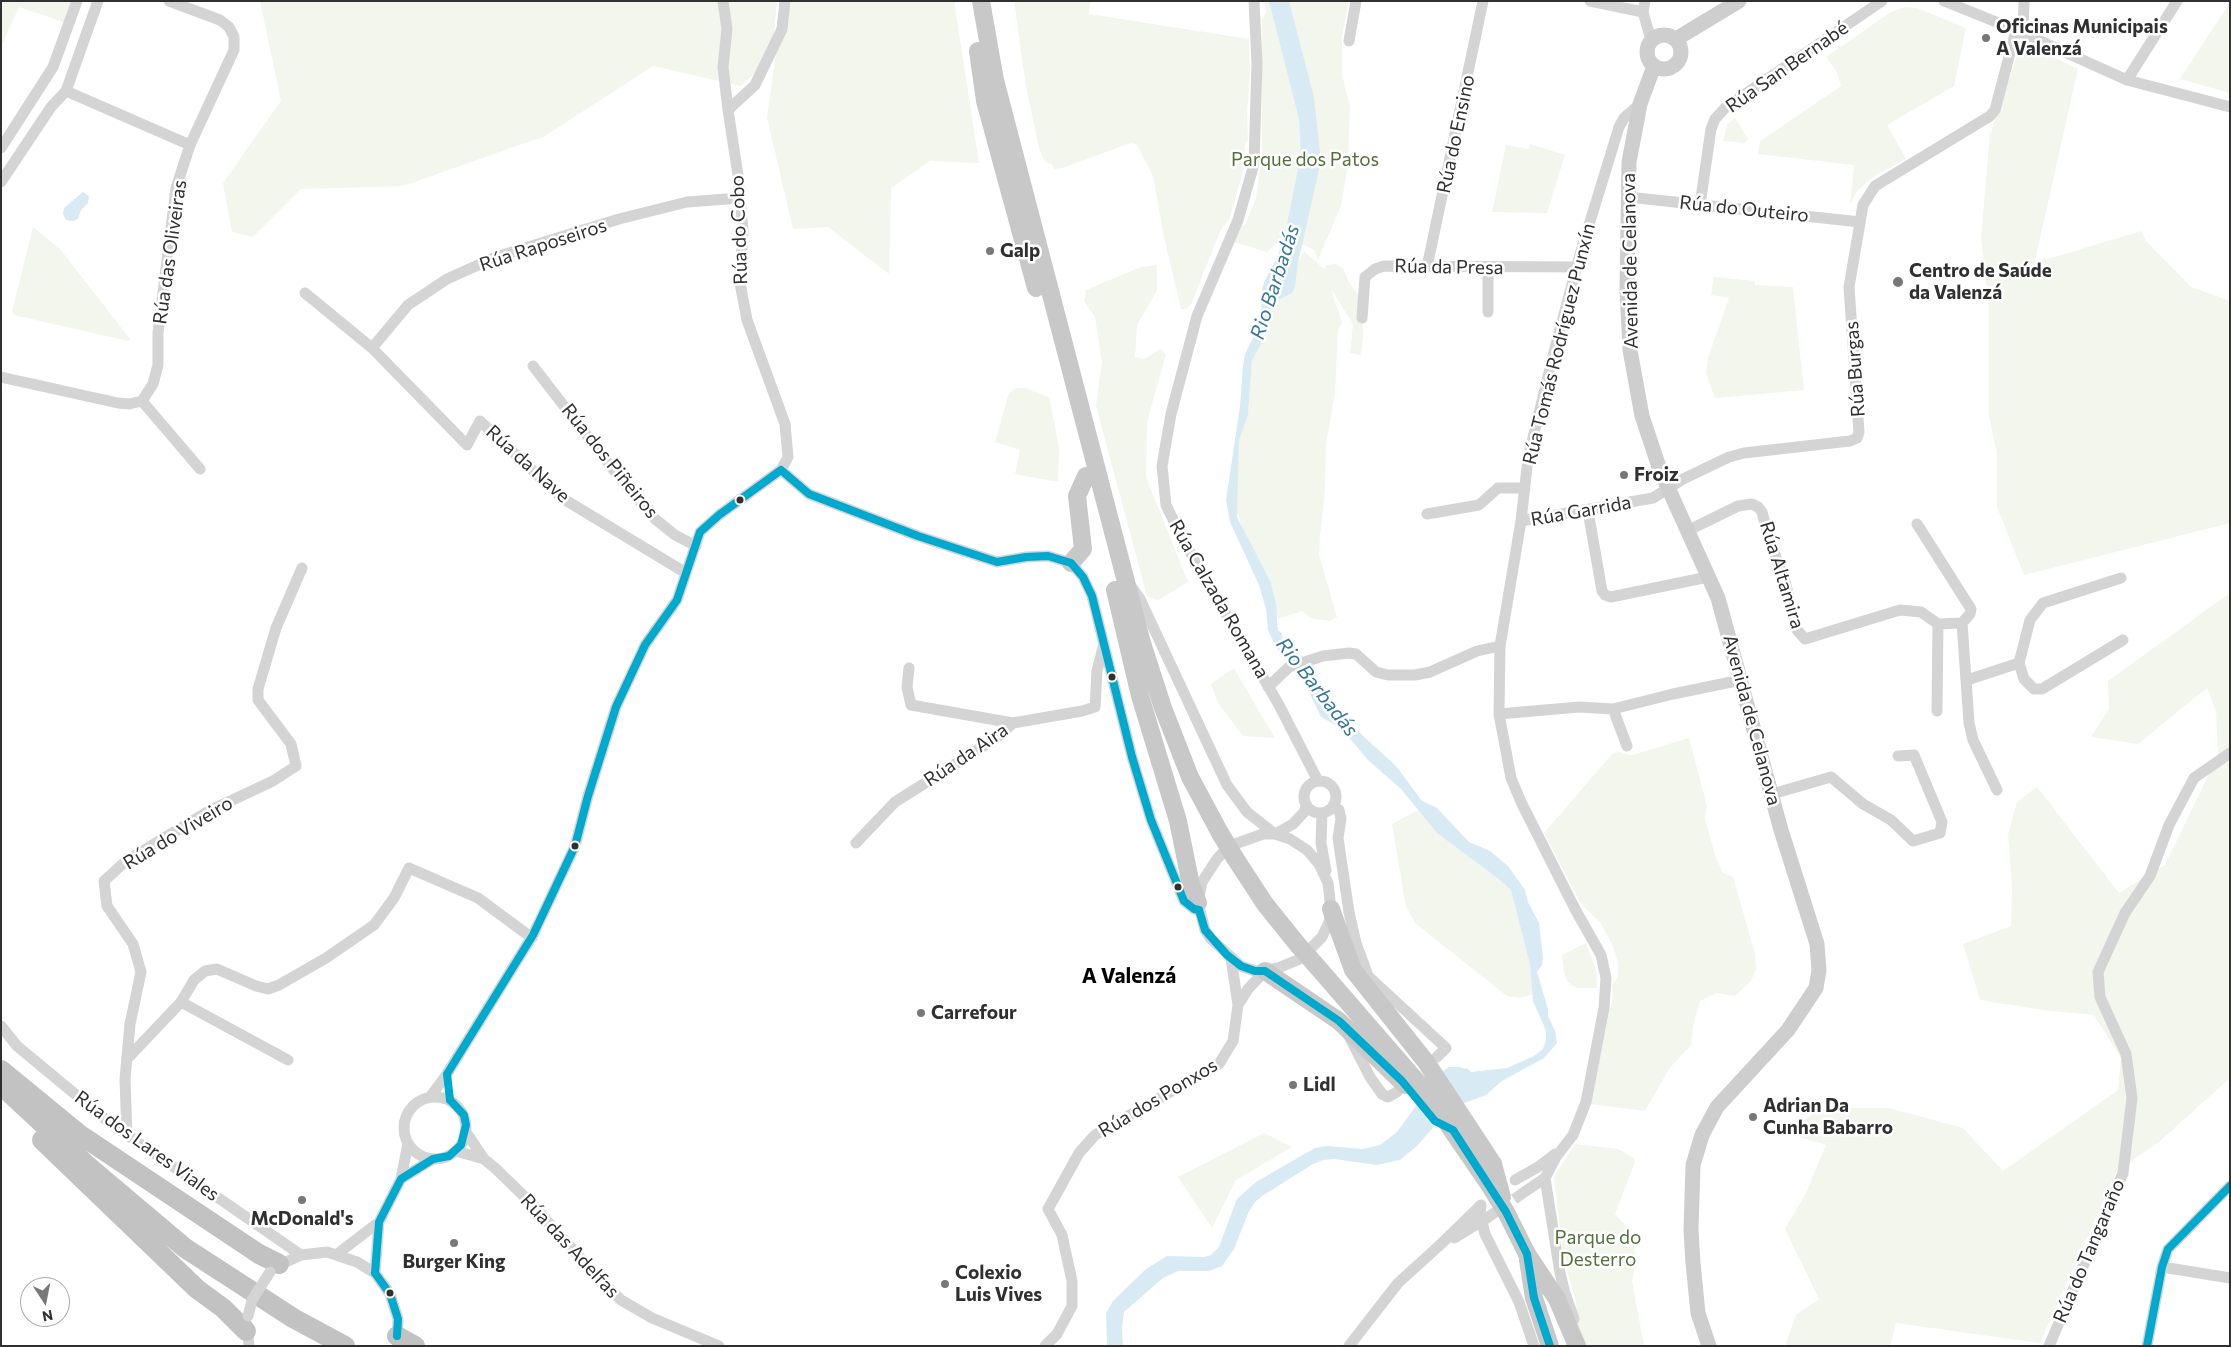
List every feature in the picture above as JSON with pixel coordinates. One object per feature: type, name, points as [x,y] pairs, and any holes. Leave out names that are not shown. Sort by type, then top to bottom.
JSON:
[{"type":"highway","points":[[1,1070],[79,1134],[259,1254],[274,1268]]},
{"type":"highway","points":[[1,1085],[89,1167],[185,1248],[293,1318],[345,1346]]},
{"type":"highway","points":[[1,1097],[70,1169],[197,1289],[223,1308],[248,1331]]},
{"type":"highway","points":[[397,1341],[415,1346]]},
{"type":"main road","points":[[982,4],[995,80],[1123,576],[1163,708],[1190,777],[1220,833],[1265,904],[1298,945],[1425,1091],[1454,1130],[1506,1212],[1527,1254],[1557,1299],[1571,1342]]},
{"type":"main road","points":[[1071,563],[1083,549],[1077,496],[1086,476],[1089,446]]},
{"type":"main road","points":[[1086,476],[1117,594],[1140,696],[1178,821],[1191,885],[1198,907]]},
{"type":"main road","points":[[1331,909],[1347,956],[1426,1062],[1493,1164],[1506,1212]]},
{"type":"main road","points":[[1265,971],[1280,983],[1324,1010],[1402,1081],[1435,1122],[1454,1130]]},
{"type":"main road","points":[[1527,1254],[1534,1298],[1550,1346]]},
{"type":"street","points":[[1,148],[53,67],[77,1]]},
{"type":"street","points":[[1,182],[51,107],[66,91],[98,1]]},
{"type":"street","name":"Rúa das Oliveiras","points":[[142,401],[153,384],[158,365],[158,333],[176,188],[190,145],[234,50],[234,37],[229,28],[220,20],[169,1]]},
{"type":"street","name":"Rúa do Cobo","points":[[723,1],[727,28],[723,67],[743,230],[740,283],[747,320],[785,424],[788,457],[781,470]]},
{"type":"street","points":[[728,110],[755,85],[782,29],[785,1]]},
{"type":"street","name":"Rúa Calzada Romana","points":[[1254,1],[1257,63],[1254,164],[1238,220],[1197,316],[1171,414],[1162,466],[1166,505],[1183,540],[1268,687],[1318,781]]},
{"type":"street","points":[[1349,41],[1356,1]]},
{"type":"street","name":"Rúa do Ensino","points":[[1427,268],[1483,1]]},
{"type":"street","points":[[1590,1],[1644,7],[1651,40],[1647,53],[1650,62],[1654,66],[1665,70],[1680,61],[1682,49],[1676,39],[1661,35],[1651,40]]},
{"type":"street","points":[[1676,39],[1739,1]]},
{"type":"street","name":"Rúa San Bernabé","points":[[1700,205],[1711,129],[1715,120],[1726,107],[1882,1]]},
{"type":"street","points":[[1944,1],[2127,80],[2230,107]]},
{"type":"street","points":[[1860,222],[1863,205],[1875,186],[1990,116],[1995,110],[2019,32],[2024,1]]},
{"type":"street","points":[[2127,80],[2177,1]]},
{"type":"street","name":"Avenida de Celanova","points":[[1654,66],[1640,104],[1631,153],[1628,197],[1627,290],[1630,350],[1642,416],[1668,489],[1718,598],[1772,794],[1817,944],[1819,970],[1816,988],[1788,1030],[1759,1059],[1717,1107],[1702,1135],[1693,1165],[1691,1230],[1693,1263],[1698,1313],[1709,1346]]},
{"type":"street","points":[[66,91],[190,145]]},
{"type":"street","name":"Rúa Tomás Rodríguez Punxín","points":[[1573,1135],[1586,1102],[1604,1008],[1606,992],[1604,967],[1601,955],[1575,909],[1521,802],[1511,778],[1499,714],[1500,646],[1522,521],[1528,458],[1577,267],[1619,127],[1624,118],[1640,104]]},
{"type":"street","name":"Rúa do Outeiro","points":[[1628,197],[1860,222]]},
{"type":"street","name":"Rúa Raposeiros","points":[[372,348],[408,306],[447,279],[496,257],[619,219],[687,202],[740,198]]},
{"type":"street","name":"Rúa Burgas","points":[[1668,489],[1683,479],[1730,457],[1744,453],[1850,441],[1857,438],[1859,432],[1850,286],[1860,222]]},
{"type":"street","name":"Rúa da Presa","points":[[1362,318],[1365,277],[1375,269],[1384,266],[1427,268],[1577,267]]},
{"type":"street","points":[[1488,268],[1488,312]]},
{"type":"street","name":"Rúa da Nave","points":[[306,293],[372,348],[467,445],[480,421],[562,498],[686,573]]},
{"type":"street","name":"Rúa dos Piñeiros","points":[[533,366],[623,482],[655,519],[675,534],[696,546]]},
{"type":"street","points":[[1,376],[118,403],[142,401],[200,469]]},
{"type":"street","points":[[430,1097],[447,1074],[532,938],[575,846],[588,796],[616,707],[645,645],[677,600],[700,532],[718,515],[781,470],[809,494],[918,536],[997,562],[1026,557],[1048,556],[1071,563],[1083,577],[1092,596],[1132,757],[1151,820],[1184,902],[1188,906],[1198,907]]},
{"type":"street","points":[[1427,514],[1479,505],[1498,488],[1525,488]]},
{"type":"street","name":"Rúa Garrida","points":[[1522,521],[1588,511],[1653,498],[1668,489]]},
{"type":"street","name":"Rúa Altamira","points":[[1687,531],[1738,506],[1752,504],[1758,507],[1762,512],[1786,585],[1797,630],[1805,639],[1900,610],[1921,612],[1938,624]]},
{"type":"street","points":[[1588,511],[1602,590],[1605,595],[1611,597],[1708,577]]},
{"type":"street","points":[[1917,524],[1971,609],[1970,614],[1962,623],[1969,723],[1972,740],[1997,790]]},
{"type":"street","name":"Rúa do Viveiro","points":[[127,1135],[125,1080],[130,1024],[141,972],[133,944],[107,906],[104,881],[126,860],[209,811],[272,781],[296,766],[291,744],[258,700],[258,689],[276,628],[302,568]]},
{"type":"street","points":[[1123,576],[1140,599],[1227,785],[1247,812],[1275,834]]},
{"type":"street","points":[[2121,578],[2043,603],[2030,620],[2019,663],[2024,679],[2034,689],[2042,689],[2124,640]]},
{"type":"street","points":[[1937,711],[1938,624],[1962,623]]},
{"type":"street","points":[[1268,687],[1288,667],[1323,656],[1349,653],[1362,658],[1376,672],[1388,675],[1414,675],[1430,672],[1477,651],[1500,646]]},
{"type":"street","name":"Rúa da Aira","points":[[856,843],[895,802],[998,737],[1013,723],[1095,707],[1097,671],[1104,647]]},
{"type":"street","points":[[1966,680],[2019,663]]},
{"type":"street","points":[[909,668],[907,687],[911,705],[1013,723]]},
{"type":"street","points":[[1499,714],[1579,707],[1613,709],[1742,680]]},
{"type":"street","points":[[1613,709],[1627,746]]},
{"type":"street","name":"Rúa do Tangaraño","points":[[2049,1346],[2123,1174],[2132,1098],[2126,1054],[2100,997],[2098,972],[2125,913],[2150,876],[2169,826],[2194,778],[2230,753]]},
{"type":"street","points":[[1772,794],[1831,777],[1863,804],[1891,820],[1913,842],[1940,833],[1942,822],[1921,767],[1914,755],[1898,756]]},
{"type":"street","points":[[1318,781],[1325,781],[1334,789],[1336,795],[1333,807],[1322,813],[1310,810],[1304,799],[1308,787],[1318,781]]},
{"type":"street","points":[[1275,834],[1293,824],[1305,811],[1306,805]]},
{"type":"street","points":[[1333,807],[1339,810],[1341,819],[1338,838],[1340,854],[1349,912],[1364,978],[1446,1048],[1437,1057]]},
{"type":"street","points":[[1322,813],[1321,843],[1328,883],[1331,909],[1329,922],[1322,937],[1312,949],[1289,965],[1265,971],[1256,971],[1241,966],[1211,939],[1205,930],[1198,907],[1202,882],[1217,858],[1227,848],[1245,839],[1263,834],[1275,834],[1290,839],[1307,850],[1319,864],[1328,883]]},
{"type":"street","points":[[127,1059],[181,1002],[194,980],[205,971],[217,969],[256,986],[268,989],[279,985],[326,958],[374,925],[394,898],[409,868],[478,898],[532,938]]},
{"type":"street","name":"Rúa dos Ponxos","points":[[1045,1346],[1057,1334],[1072,1306],[1072,1281],[1062,1235],[1048,1209],[1079,1153],[1095,1135],[1220,1064],[1233,1041],[1238,1006],[1231,958]]},
{"type":"street","name":"Rúa dos Ponxos","points":[[1238,1006],[1248,988],[1265,971]]},
{"type":"street","points":[[181,1002],[288,1060]]},
{"type":"street","name":"Rúa dos Lares Viales","points":[[1,1026],[17,1046],[127,1135],[301,1255]]},
{"type":"street","points":[[1344,1028],[1370,1077],[1382,1094],[1388,1097],[1397,1092]]},
{"type":"street","points":[[447,1074],[450,1100]]},
{"type":"street","points":[[401,1179],[433,1159],[449,1156],[461,1145],[466,1132],[464,1115],[450,1100],[440,1097],[420,1100],[407,1114],[404,1134],[408,1143],[423,1156],[433,1159]]},
{"type":"street","name":"Rúa das Adelfas","points":[[466,1132],[484,1160]]},
{"type":"street","points":[[1523,1193],[1545,1178],[1556,1157],[1573,1135]]},
{"type":"street","points":[[1515,1180],[1554,1155],[1573,1135]]},
{"type":"street","points":[[375,1273],[379,1222],[401,1179],[408,1143]]},
{"type":"street","name":"Rúa das Adelfas","points":[[456,1151],[484,1160],[495,1168],[529,1201],[598,1278],[621,1300],[652,1318],[719,1346]]},
{"type":"street","points":[[1545,1178],[1564,1294],[1575,1320],[1571,1342]]},
{"type":"street","points":[[2147,1346],[2162,1268],[2168,1249],[2230,1186]]},
{"type":"street","points":[[1349,1346],[1398,1282],[1481,1205],[1481,1229],[1486,1234],[1509,1279],[1534,1346]]},
{"type":"street","points":[[336,1255],[379,1222]]},
{"type":"street","points":[[1441,1244],[1480,1222]]},
{"type":"street","points":[[248,1331],[252,1300],[274,1268],[301,1255],[327,1252],[357,1262],[375,1273],[390,1294],[393,1303],[398,1319],[397,1341]]},
{"type":"street","points":[[2162,1268],[2230,1278]]},
{"type":"green space","points":[[1,1],[72,1],[66,23],[19,7],[1,47]]},
{"type":"green space","points":[[260,1],[777,1],[774,34],[755,73],[741,86],[653,66],[545,136],[403,186],[301,189],[253,237],[232,232],[223,183],[281,101]]},
{"type":"green space","points":[[783,1],[954,1],[979,163],[930,161],[891,188],[889,274],[828,227],[793,229],[767,118]]},
{"type":"green space","points":[[1014,1],[1090,1],[1089,14],[1249,39],[1248,140],[1245,144],[1244,168],[1229,220],[1220,231],[1191,305],[1186,309],[1181,309],[1164,237],[1153,176],[1137,145],[1131,143],[1063,168],[1054,169],[1052,164],[1047,163],[1043,158],[1039,148],[1026,87]]},
{"type":"green space","name":"Parque dos Patos","points":[[1264,1],[1349,1],[1342,36],[1342,75],[1350,106],[1348,164],[1341,206],[1318,260],[1314,250],[1304,245],[1281,239],[1267,252],[1233,242],[1241,227],[1245,225],[1256,198],[1262,153],[1262,20],[1266,12]]},
{"type":"green space","points":[[2230,2],[2230,93],[2180,79]]},
{"type":"green space","points":[[1905,7],[1917,8],[1966,28],[1954,86],[1887,125],[1906,159],[1876,175],[1858,190],[1850,204],[1854,165],[1758,154],[1760,141],[1841,86],[1837,72],[1826,57],[1891,12]]},
{"type":"green space","points":[[2022,42],[2078,69],[2035,261],[2055,257],[2141,231],[2146,241],[2191,287],[2230,301],[2230,523],[2024,575],[1997,507],[1997,454],[1989,417],[1989,307],[1981,238],[1990,134]]},
{"type":"green space","points":[[1735,118],[1748,139],[1745,143],[1723,141],[1727,125]]},
{"type":"green space","points":[[1530,144],[1565,155],[1547,213],[1492,212],[1506,145],[1528,149]]},
{"type":"green space","points":[[33,227],[60,249],[130,339],[128,341],[14,315],[12,312]]},
{"type":"green space","points":[[1304,251],[1325,270],[1326,265],[1336,264],[1343,268],[1349,282],[1361,299],[1363,335],[1361,355],[1350,353],[1353,324],[1331,289],[1342,323],[1338,330],[1335,393],[1326,444],[1325,490],[1319,555],[1337,617],[1329,621],[1310,618],[1302,611],[1278,619],[1271,583],[1246,536],[1236,510],[1239,440],[1248,415],[1252,360],[1267,325],[1272,302],[1292,293],[1295,287],[1298,263]]},
{"type":"green space","points":[[1157,265],[1157,290],[1137,325],[1135,357],[1144,359],[1160,349],[1166,354],[1147,422],[1146,477],[1188,582],[1158,600],[1147,596],[1096,406],[1102,362],[1095,317],[1084,301],[1086,290],[1141,267]]},
{"type":"green space","points":[[1714,277],[1755,281],[1755,285],[1793,287],[1804,390],[1715,398],[1706,373],[1708,358],[1729,298],[1711,295]]},
{"type":"green space","points":[[1016,388],[1025,388],[1049,397],[1059,447],[1058,482],[1015,474],[1020,450],[995,442],[1009,393]]},
{"type":"green space","points":[[2227,595],[2230,596],[2230,1078],[2160,1141],[2116,1172],[2040,1343],[1896,1323],[1890,1346],[1785,1346],[1796,1315],[1819,1299],[1785,1229],[1805,1195],[1826,1145],[1790,1134],[1816,1110],[1827,1108],[1889,1108],[1963,1128],[2003,1171],[2118,1090],[2121,1058],[2094,1015],[2043,1010],[1980,1000],[1963,944],[2011,926],[2012,886],[2008,835],[2017,802],[2037,787],[2119,893],[2165,865],[2218,755],[2216,711],[2207,688],[2138,744],[2091,737],[2109,709],[2108,681]]},
{"type":"green space","points":[[1234,668],[1275,738],[1243,736],[1218,703],[1211,684]]},
{"type":"green space","points":[[1689,738],[1707,806],[1705,819],[1716,858],[1723,873],[1733,877],[1755,954],[1756,969],[1751,981],[1735,996],[1716,993],[1700,1001],[1693,1026],[1691,1045],[1669,1069],[1645,1111],[1590,1104],[1613,995],[1612,985],[1618,977],[1618,963],[1613,946],[1600,922],[1581,904],[1544,833],[1612,754],[1619,752],[1630,755],[1636,754]]},
{"type":"green space","points":[[1418,810],[1437,833],[1511,890],[1530,965],[1533,994],[1521,998],[1507,996],[1415,923],[1406,906],[1392,824]]},
{"type":"green space","points":[[1586,943],[1596,970],[1597,988],[1578,988],[1567,981],[1564,972],[1562,955]]},
{"type":"green space","points":[[1264,1133],[1292,1147],[1236,1180],[1212,1228],[1178,1177]]},
{"type":"green space","name":"Parque do Desterro","points":[[1575,1144],[1618,1149],[1634,1158],[1635,1162],[1615,1214],[1635,1236],[1632,1281],[1644,1346],[1581,1346],[1576,1302],[1563,1256],[1554,1177]]},
{"type":"water","name":"Rio Barbadás","points":[[1269,1],[1289,1],[1314,98],[1320,153],[1319,169],[1298,263],[1295,287],[1292,293],[1272,303],[1262,342],[1252,360],[1248,415],[1239,440],[1237,517],[1271,583],[1276,605],[1278,631],[1281,632],[1285,646],[1313,663],[1320,686],[1327,697],[1342,711],[1362,735],[1396,766],[1422,801],[1437,808],[1469,842],[1490,851],[1508,866],[1525,890],[1528,902],[1539,923],[1543,958],[1542,965],[1537,972],[1557,1043],[1544,1058],[1502,1081],[1486,1095],[1464,1103],[1445,1114],[1417,1146],[1400,1160],[1377,1165],[1334,1159],[1323,1160],[1313,1164],[1262,1196],[1249,1211],[1234,1249],[1222,1266],[1209,1271],[1178,1271],[1163,1278],[1124,1312],[1122,1328],[1123,1346],[1107,1346],[1106,1313],[1113,1301],[1146,1269],[1167,1256],[1204,1257],[1211,1255],[1219,1247],[1237,1199],[1256,1182],[1315,1148],[1327,1146],[1363,1149],[1380,1145],[1397,1132],[1440,1073],[1449,1067],[1468,1069],[1471,1072],[1507,1068],[1534,1056],[1543,1049],[1546,1040],[1546,1031],[1533,1001],[1530,965],[1511,890],[1437,833],[1401,789],[1368,760],[1341,728],[1321,717],[1303,679],[1277,649],[1268,630],[1266,609],[1259,585],[1230,522],[1226,500],[1240,406],[1245,354],[1261,322],[1262,289],[1278,256],[1282,239],[1285,235],[1301,154],[1299,119]]},
{"type":"water","points":[[83,192],[89,196],[88,203],[81,210],[78,219],[73,221],[66,220],[63,214],[64,208]]},
{"type":"tunnel","points":[[1487,1218],[1523,1193]]},
{"type":"transit line","points":[[781,470],[809,494],[918,536],[997,562],[1026,557],[1048,556],[1071,563]]},
{"type":"transit line","points":[[450,1100],[447,1074],[533,935],[575,846],[588,796],[616,707],[645,645],[677,600],[700,532],[719,515],[781,470]]},
{"type":"transit line","points":[[1071,563],[1083,577],[1092,596],[1132,757],[1151,820],[1184,901],[1194,909],[1199,910]]},
{"type":"transit line","points":[[1199,910],[1205,930],[1227,955],[1241,966],[1255,971],[1265,971],[1339,1021],[1402,1081],[1435,1121],[1453,1130],[1506,1212],[1527,1254],[1534,1298],[1550,1346]]},
{"type":"transit line","points":[[375,1273],[379,1222],[401,1179],[433,1159],[449,1156],[461,1145],[466,1125],[464,1115],[450,1100]]},
{"type":"transit line","points":[[2147,1346],[2162,1267],[2168,1249],[2230,1186]]},
{"type":"transit line","points":[[375,1273],[390,1294],[398,1319],[397,1336]]},
{"type":"place","name":"Oficinas Municipais A Valenzá","points":[[1986,38]]},
{"type":"place","name":"Galp","points":[[990,251]]},
{"type":"place","name":"Centro de Saúde da Valenzá","points":[[1898,282]]},
{"type":"place","name":"Froiz","points":[[1624,475]]},
{"type":"place","name":"Carrefour","points":[[921,1013]]},
{"type":"place","name":"Lidl","points":[[1293,1085]]},
{"type":"place","name":"Adrian Da Cunha Babarro","points":[[1753,1117]]},
{"type":"place","name":"McDonald's","points":[[302,1200]]},
{"type":"place","name":"Burger King","points":[[454,1243]]},
{"type":"place","name":"Colexio Luis Vives","points":[[945,1284]]},
{"type":"district","name":"A Valenzá","points":[[1129,976]]}]
